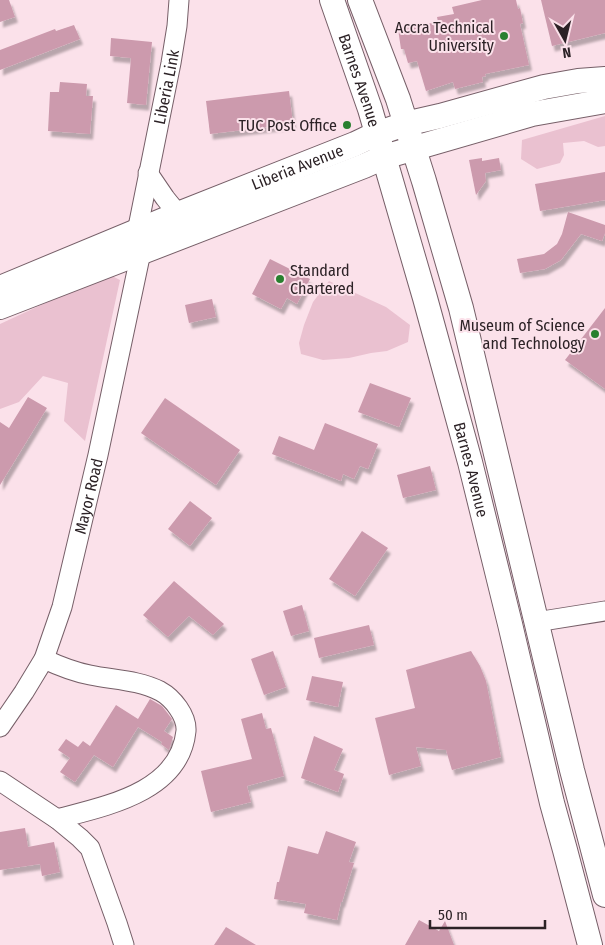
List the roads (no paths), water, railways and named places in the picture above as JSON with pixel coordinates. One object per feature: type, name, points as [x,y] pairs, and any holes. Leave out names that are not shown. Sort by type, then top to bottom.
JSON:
[{"type":"main road","name":"Barnes Avenue","points":[[332,0],[370,109],[470,462],[552,803],[590,945]]},
{"type":"main road","name":"Barnes Avenue","points":[[360,0],[398,99],[461,308],[572,770],[605,895]]},
{"type":"main road","name":"Liberia Avenue","points":[[0,307],[139,242],[178,214],[376,134],[405,124],[544,87],[578,81],[605,79]]},
{"type":"main road","name":"Liberia Avenue","points":[[0,288],[413,148],[532,114],[605,101]]},
{"type":"street","name":"Liberia Link","points":[[139,242],[148,173],[171,63],[179,0]]},
{"type":"street","points":[[148,173],[178,214]]},
{"type":"street","name":"Mayor Road","points":[[0,727],[44,659],[62,607],[98,455],[139,242]]},
{"type":"street","points":[[536,622],[605,612]]},
{"type":"street","points":[[44,659],[70,670],[92,676],[135,683],[162,692],[174,702],[183,717],[186,728],[179,756],[159,780],[137,794],[115,803],[57,819]]},
{"type":"street","points":[[0,781],[57,819],[90,848],[124,945]]},
{"type":"place","name":"Accra Technical University","points":[[504,36]]},
{"type":"place","name":"TUC Post Office","points":[[347,125]]},
{"type":"place","name":"Standard Chartered","points":[[280,279]]},
{"type":"place","name":"Museum of Science and Technology","points":[[595,334]]}]
